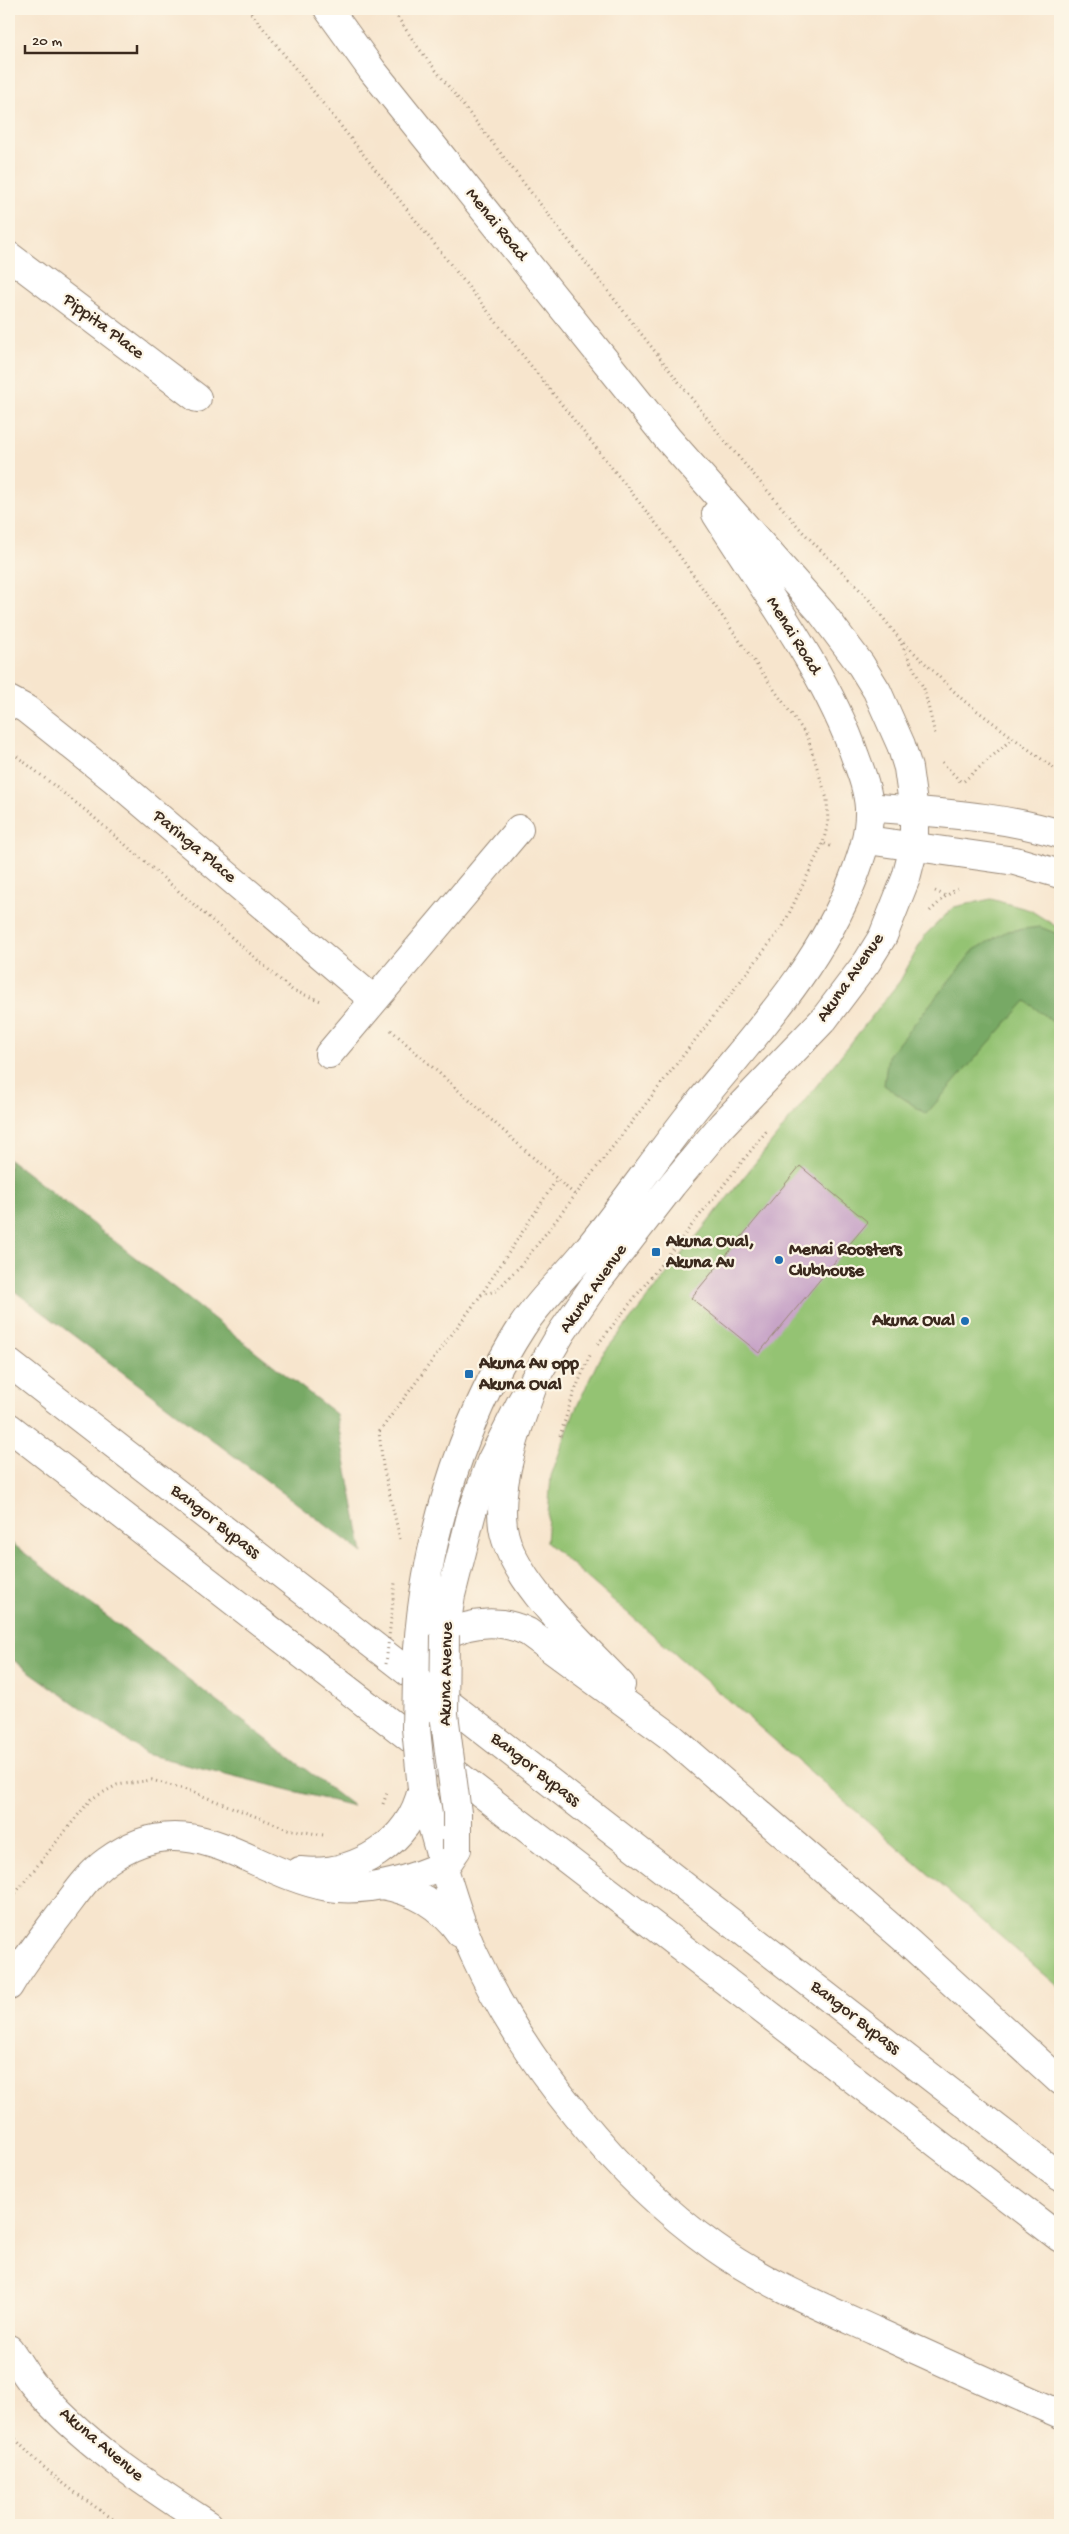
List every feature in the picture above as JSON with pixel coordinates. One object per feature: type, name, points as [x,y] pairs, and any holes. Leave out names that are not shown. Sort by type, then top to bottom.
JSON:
[{"type":"main road","name":"Menai Road","points":[[328,9],[372,70],[668,439],[822,613],[861,665],[877,691],[901,745],[908,768],[914,811]]},
{"type":"main road","name":"Pippita Place","points":[[9,256],[197,398]]},
{"type":"main road","name":"Menai Road","points":[[668,439],[787,626],[838,713],[862,775],[869,806]]},
{"type":"main road","name":"Paringa Place","points":[[9,700],[26,709],[115,780],[367,1008]]},
{"type":"main road","points":[[869,806],[1040,828],[1060,834]]},
{"type":"main road","name":"Akuna Avenue","points":[[450,1857],[421,1826],[422,1789],[416,1728],[417,1678],[423,1602],[431,1561],[456,1469],[476,1415],[509,1348],[536,1308],[585,1252],[684,1122],[812,963],[845,901],[867,840],[869,806]]},
{"type":"main road","name":"Akuna Avenue","points":[[450,1857],[456,1813],[444,1714],[449,1629],[464,1538],[480,1490],[506,1430],[537,1375],[593,1287],[672,1185],[722,1124],[824,1020],[848,990],[883,936],[906,878],[914,847],[914,811]]},
{"type":"main road","points":[[329,1054],[519,829]]},
{"type":"main road","points":[[867,840],[1015,861],[1060,874]]},
{"type":"main road","name":"Bangor Bypass","points":[[9,1363],[1060,2177]]},
{"type":"main road","points":[[537,1375],[518,1427],[505,1483],[503,1513],[508,1545],[516,1562],[545,1604],[670,1736]]},
{"type":"main road","points":[[9,1427],[508,1814],[1060,2238]]},
{"type":"main road","points":[[417,1678],[425,1655],[449,1629],[495,1622],[516,1626],[528,1632],[670,1736],[858,1898],[1060,2081]]},
{"type":"main road","points":[[264,1864],[304,1872],[336,1869],[368,1858],[396,1839],[421,1826]]},
{"type":"main road","points":[[9,1984],[84,1884],[106,1862],[131,1846],[159,1837],[192,1837],[234,1850],[304,1881],[331,1887],[382,1885],[420,1875],[450,1857],[474,1953]]},
{"type":"main road","points":[[382,1885],[419,1896],[441,1910],[474,1953],[508,2018],[583,2122],[646,2190],[684,2224],[715,2248],[798,2296],[1060,2414]]},
{"type":"main road","name":"Akuna Avenue","points":[[9,2349],[33,2384],[73,2425],[121,2466],[209,2525]]},
{"type":"path","points":[[248,9],[673,547],[807,736],[827,799],[828,823]]},
{"type":"path","points":[[392,9],[592,272],[724,440],[802,531],[866,597],[898,637],[963,700],[1012,739],[1060,773]]},
{"type":"path","points":[[898,637],[924,689],[937,743]]},
{"type":"path","points":[[960,789],[962,783],[1012,739]]},
{"type":"path","points":[[9,750],[90,814],[292,990],[367,1008],[575,1195]]},
{"type":"path","points":[[939,752],[941,762],[962,783]]},
{"type":"path","points":[[481,1295],[496,1291],[523,1263],[783,926],[823,843]]},
{"type":"path","points":[[929,912],[946,896]]},
{"type":"path","points":[[560,1436],[573,1395],[593,1350],[770,1127]]},
{"type":"path","points":[[400,1548],[383,1466],[379,1432],[481,1295],[557,1179]]},
{"type":"path","points":[[395,1583],[396,1574]]},
{"type":"path","points":[[9,2431],[20,2445],[88,2502],[122,2525]]},
{"type":"green space","points":[[991,899],[1030,910],[1060,929],[1060,1988],[546,1542],[551,1476],[573,1415],[599,1359],[900,981],[925,935],[954,907]]},
{"type":"green space","points":[[1040,927],[1060,935],[1060,1028],[1026,1001],[926,1114],[884,1085],[888,1056],[974,950],[1007,931]]},
{"type":"green space","points":[[9,1159],[336,1414],[363,1553],[9,1287]]},
{"type":"green space","points":[[9,1541],[353,1806],[146,1754],[9,1657]]},
{"type":"building","name":"Menai Roosters Clubhouse","points":[[800,1166],[868,1222],[759,1353],[691,1298]]},
{"type":"place","name":"Akuna Oval, Akuna Av","points":[[656,1252]]},
{"type":"place","name":"Menai Roosters Clubhouse","points":[[779,1260]]},
{"type":"place","name":"Akuna Oval","points":[[965,1321]]},
{"type":"place","name":"Akuna Av opp Akuna Oval","points":[[469,1374]]}]
